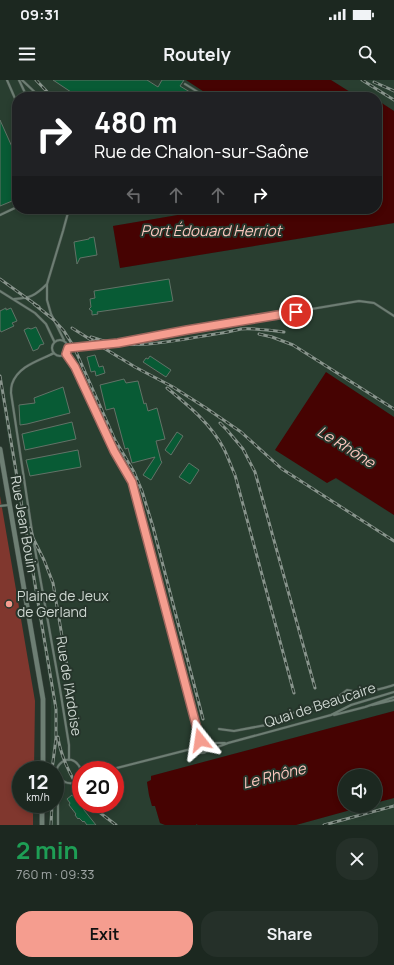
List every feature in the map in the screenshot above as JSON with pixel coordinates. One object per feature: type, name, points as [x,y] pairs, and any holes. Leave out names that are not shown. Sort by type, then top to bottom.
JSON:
[{"type":"street","name":"Rue Jean Bouin","points":[[0,449],[43,700],[43,761]]},
{"type":"street","points":[[42,813],[42,825]]},
{"type":"lane","points":[[7,80],[12,92]]},
{"type":"lane","points":[[20,80],[25,92]]},
{"type":"lane","points":[[20,80],[34,92]]},
{"type":"lane","points":[[185,84],[198,92]]},
{"type":"lane","points":[[0,215],[12,210]]},
{"type":"lane","points":[[66,354],[68,348],[67,344],[51,314],[47,300],[47,284],[68,214]]},
{"type":"lane","points":[[13,299],[25,298],[37,294],[47,284]]},
{"type":"lane","points":[[0,291],[35,313],[46,324],[54,341],[52,348],[54,353],[58,356],[66,354]]},
{"type":"lane","points":[[68,348],[118,343],[359,301],[374,303],[394,316]]},
{"type":"lane","points":[[54,341],[59,339],[64,340]]},
{"type":"lane","name":"Rue de l'Ardoise","points":[[54,353],[25,367],[18,373],[12,384],[11,393],[33,538],[69,745],[69,760]]},
{"type":"lane","points":[[66,354],[75,367],[114,451],[132,482],[200,740],[196,744],[195,748]]},
{"type":"lane","points":[[0,506],[10,505]]},
{"type":"lane","points":[[219,729],[234,731],[266,725],[290,714],[334,700],[347,690],[358,692],[372,691],[394,685]]},
{"type":"lane","name":"Quai de Beaucaire","points":[[207,751],[228,743],[331,715],[351,705],[394,692]]},
{"type":"lane","points":[[365,707],[394,697]]},
{"type":"lane","points":[[331,715],[394,700]]},
{"type":"lane","name":"Quai de Beaucaire","points":[[200,740],[215,744],[228,743]]},
{"type":"lane","points":[[195,748],[201,753],[207,751],[209,747],[208,743]]},
{"type":"lane","points":[[124,766],[195,748]]},
{"type":"lane","points":[[64,761],[74,761]]},
{"type":"lane","points":[[64,782],[72,783]]},
{"type":"lane","points":[[58,813],[58,825]]},
{"type":"shaded area","name":"Port Édouard Herriot","points":[[0,80],[186,80],[204,92],[12,92],[12,214],[184,214],[113,226],[120,268],[394,223],[394,417],[335,478],[394,515],[394,711],[151,776],[152,780],[147,782],[152,806],[155,805],[160,823],[165,825],[49,825],[49,813],[64,813],[64,761],[50,761],[51,694],[0,391]]},
{"type":"shaded area","points":[[331,80],[394,80],[394,111],[382,103],[382,92],[350,92]]},
{"type":"shaded area","name":"Plaine de Jeux de Gerland","points":[[0,496],[35,701],[34,761],[12,761],[12,813],[33,813],[33,825],[0,825]]},
{"type":"shaded area","points":[[394,798],[394,825],[296,825],[340,813],[382,813],[382,801]]},
{"type":"water","points":[[186,80],[331,80],[350,92],[204,92]]},
{"type":"water","name":"Port Édouard Herriot","points":[[382,103],[394,111],[394,223],[120,268],[113,226],[184,214],[382,214]]},
{"type":"water","name":"Le Rhône","points":[[326,372],[394,417],[394,515],[336,478],[327,483],[275,450]]},
{"type":"water","name":"Le Rhône","points":[[394,711],[394,798],[382,801],[382,769],[338,769],[338,813],[340,813],[296,825],[165,825],[160,823],[155,806],[152,806],[147,782],[151,780],[151,776]]},
{"type":"building","points":[[53,80],[147,80],[158,87],[162,80],[184,80],[180,86],[190,92],[71,92]]},
{"type":"building","points":[[0,120],[12,147],[12,201],[0,206]]},
{"type":"building","points":[[94,237],[97,255],[80,258],[77,264],[74,242]]},
{"type":"building","points":[[169,279],[173,301],[97,312],[98,314],[92,315],[92,311],[89,309],[91,307],[90,299],[95,298],[94,291]]},
{"type":"building","points":[[6,308],[6,310],[11,308],[17,321],[12,323],[14,326],[1,332],[0,311]]},
{"type":"building","points":[[36,327],[44,344],[40,345],[38,349],[33,351],[24,330]]},
{"type":"building","points":[[95,355],[99,367],[103,366],[105,373],[96,376],[95,371],[91,372],[87,357]]},
{"type":"building","points":[[150,356],[171,370],[166,377],[143,362]]},
{"type":"building","points":[[124,379],[126,383],[138,381],[144,404],[146,403],[148,411],[157,408],[165,439],[156,441],[162,462],[151,480],[143,475],[155,457],[132,463],[128,448],[125,449],[114,408],[106,410],[100,385]]},
{"type":"building","points":[[63,387],[70,413],[20,425],[19,405],[35,403],[34,398]]},
{"type":"building","points":[[72,422],[76,439],[25,450],[22,434]]},
{"type":"building","points":[[177,432],[183,436],[171,455],[165,450]]},
{"type":"building","points":[[78,450],[81,467],[30,476],[26,460]]},
{"type":"building","points":[[189,463],[199,470],[190,484],[179,477]]},
{"type":"building","points":[[72,795],[72,809],[69,805],[70,803],[67,799]]},
{"type":"building","points":[[75,813],[86,813],[96,825],[87,825],[84,821],[83,822],[79,818],[78,819],[75,815]]},
{"type":"railway","points":[[36,80],[47,92]]},
{"type":"railway","points":[[362,80],[381,92]]},
{"type":"railway","points":[[374,82],[394,91]]},
{"type":"railway","points":[[382,92],[394,100]]},
{"type":"railway","points":[[0,279],[39,307]]},
{"type":"railway","points":[[34,304],[54,320],[64,331],[74,347],[115,440],[134,472],[142,491],[153,527],[203,719]]},
{"type":"railway","points":[[72,328],[206,408],[241,432],[282,469],[394,541]]},
{"type":"railway","points":[[91,337],[107,342],[140,344],[173,341],[241,329],[284,332]]},
{"type":"railway","points":[[259,334],[293,345],[394,409]]},
{"type":"railway","points":[[0,376],[56,709],[56,738],[53,761]]},
{"type":"railway","points":[[167,388],[213,431],[228,458],[235,475],[294,693]]},
{"type":"railway","points":[[220,423],[243,449],[255,472],[315,688]]},
{"type":"railway","points":[[30,528],[53,583],[67,666]]},
{"type":"railway","points":[[58,737],[66,766],[72,777]]},
{"type":"railway","points":[[324,825],[394,806]]},
{"type":"railway","points":[[51,825],[52,813]]},
{"type":"railway","points":[[100,813],[116,825]]},
{"type":"place","name":"Plaine de Jeux de Gerland","points":[[9,604]]},
{"type":"route","points":[[200,740],[132,482],[114,451],[75,367],[66,354],[68,348],[118,343],[296,312]]}]
